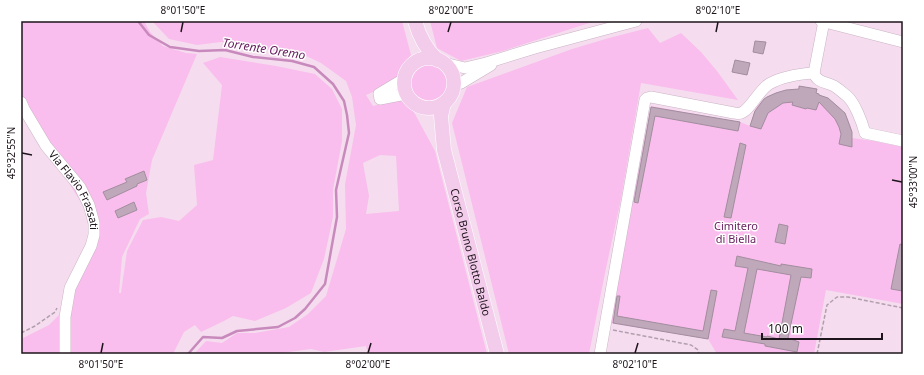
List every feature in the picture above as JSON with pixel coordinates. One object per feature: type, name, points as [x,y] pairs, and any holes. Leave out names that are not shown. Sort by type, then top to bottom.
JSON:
[{"type":"main road","points":[[417,27],[430,52],[441,61],[448,68],[452,74],[454,86],[449,98],[444,103],[431,108],[417,105],[406,94],[404,80],[406,73],[416,62],[423,59],[430,58],[441,61]]},
{"type":"main road","points":[[416,62],[417,27]]},
{"type":"main road","name":"Corso Bruno Blotto Baldo","points":[[444,103],[441,116],[444,150]]},
{"type":"main road","name":"Corso Bruno Blotto Baldo","points":[[424,107],[444,150],[497,354]]},
{"type":"street","points":[[441,61],[465,68],[636,21]]},
{"type":"street","points":[[903,42],[823,21],[814,73],[815,77],[820,81],[834,86],[848,97],[860,117],[865,133],[903,141]]},
{"type":"street","points":[[454,86],[503,58]]},
{"type":"street","points":[[600,354],[645,100],[650,97],[734,113],[742,113],[768,85],[782,78],[796,74],[814,73]]},
{"type":"street","points":[[404,80],[379,94],[380,99],[406,94]]},
{"type":"street","name":"Via Flavio Frassati","points":[[21,102],[24,110],[46,146],[80,187],[89,205],[94,223],[94,235],[91,246],[70,288],[65,317],[65,354]]},
{"type":"path","points":[[817,354],[826,305],[837,297],[848,297],[903,308]]},
{"type":"path","points":[[21,333],[35,326],[55,312],[59,306]]},
{"type":"path","points":[[604,329],[691,345],[698,350],[699,354]]},
{"type":"green space","points":[[21,21],[144,21],[150,32],[163,46],[186,53],[197,54],[152,160],[146,193],[149,214],[140,219],[122,257],[119,293],[121,293],[127,251],[143,220],[161,217],[179,221],[197,205],[194,165],[213,160],[222,85],[203,63],[220,57],[276,66],[315,74],[332,89],[342,109],[342,141],[333,190],[333,217],[324,259],[311,293],[286,308],[255,321],[233,316],[201,332],[195,325],[184,332],[173,354],[64,354],[64,312],[91,238],[84,207],[21,107]]},
{"type":"green space","points":[[152,21],[402,21],[411,55],[399,78],[392,84],[366,95],[373,106],[403,98],[415,114],[435,151],[487,354],[368,354],[366,346],[324,352],[311,349],[273,354],[194,354],[206,341],[222,343],[237,333],[255,333],[289,327],[308,314],[326,296],[346,229],[345,184],[356,125],[352,97],[346,81],[321,63],[300,53],[270,50],[247,43],[221,42],[197,45],[169,39]],"holes":[[[380,155],[396,156],[399,211],[366,214],[369,196],[363,163]]]},
{"type":"green space","points":[[430,21],[597,21],[503,51],[461,61],[437,48]]},
{"type":"green space","points":[[648,28],[660,43],[681,33],[701,52],[738,100],[641,83],[621,199],[589,354],[509,354],[452,123],[467,87],[572,49]]},
{"type":"green space","points":[[433,63],[440,66],[446,72],[449,83],[448,91],[440,100],[433,103],[425,103],[418,100],[410,91],[409,79],[412,72],[421,64]]},
{"type":"green space","name":"Cimitero di Biella","points":[[799,86],[817,89],[816,93],[827,98],[838,106],[847,117],[852,131],[852,138],[903,147],[903,304],[826,290],[814,354],[717,354],[708,339],[609,323],[651,106],[740,122],[750,126],[755,110],[764,99],[780,91],[798,90]]},
{"type":"green space","points":[[61,313],[62,354],[21,354],[21,339],[49,325]]},
{"type":"building","points":[[755,41],[766,42],[763,54],[753,52]]},
{"type":"building","points":[[735,60],[750,63],[747,75],[732,72]]},
{"type":"building","points":[[799,86],[817,89],[816,93],[828,98],[845,113],[852,132],[852,147],[839,144],[841,134],[839,127],[835,119],[819,102],[816,110],[792,105],[793,102],[783,103],[768,113],[761,129],[750,126],[755,111],[764,99],[786,90],[799,89]]},
{"type":"building","points":[[651,107],[740,122],[738,131],[655,116],[638,203],[634,202]]},
{"type":"building","points":[[740,143],[746,145],[731,218],[724,217]]},
{"type":"building","points":[[144,171],[147,180],[107,200],[103,192],[127,182],[125,179]]},
{"type":"building","points":[[134,202],[137,210],[118,218],[115,211]]},
{"type":"building","points":[[779,224],[788,226],[785,244],[775,242]]},
{"type":"building","points":[[900,244],[903,245],[903,291],[891,289]]},
{"type":"building","points":[[737,256],[781,266],[781,264],[812,269],[811,278],[801,277],[788,338],[799,342],[797,352],[765,346],[765,344],[722,337],[724,329],[735,331],[748,268],[735,266]],"holes":[[[757,269],[791,275],[779,339],[744,333]]]},
{"type":"building","points":[[711,290],[717,291],[708,339],[613,323],[617,296],[620,296],[617,316],[703,331]]},
{"type":"waterway","name":"Torrente Oremo","points":[[138,21],[149,35],[170,47],[199,51],[225,50],[253,57],[292,61],[314,67],[333,84],[344,101],[347,115],[349,133],[336,190],[337,217],[325,284],[305,309],[295,318],[278,327],[237,331],[222,338],[203,337],[188,354]]}]
